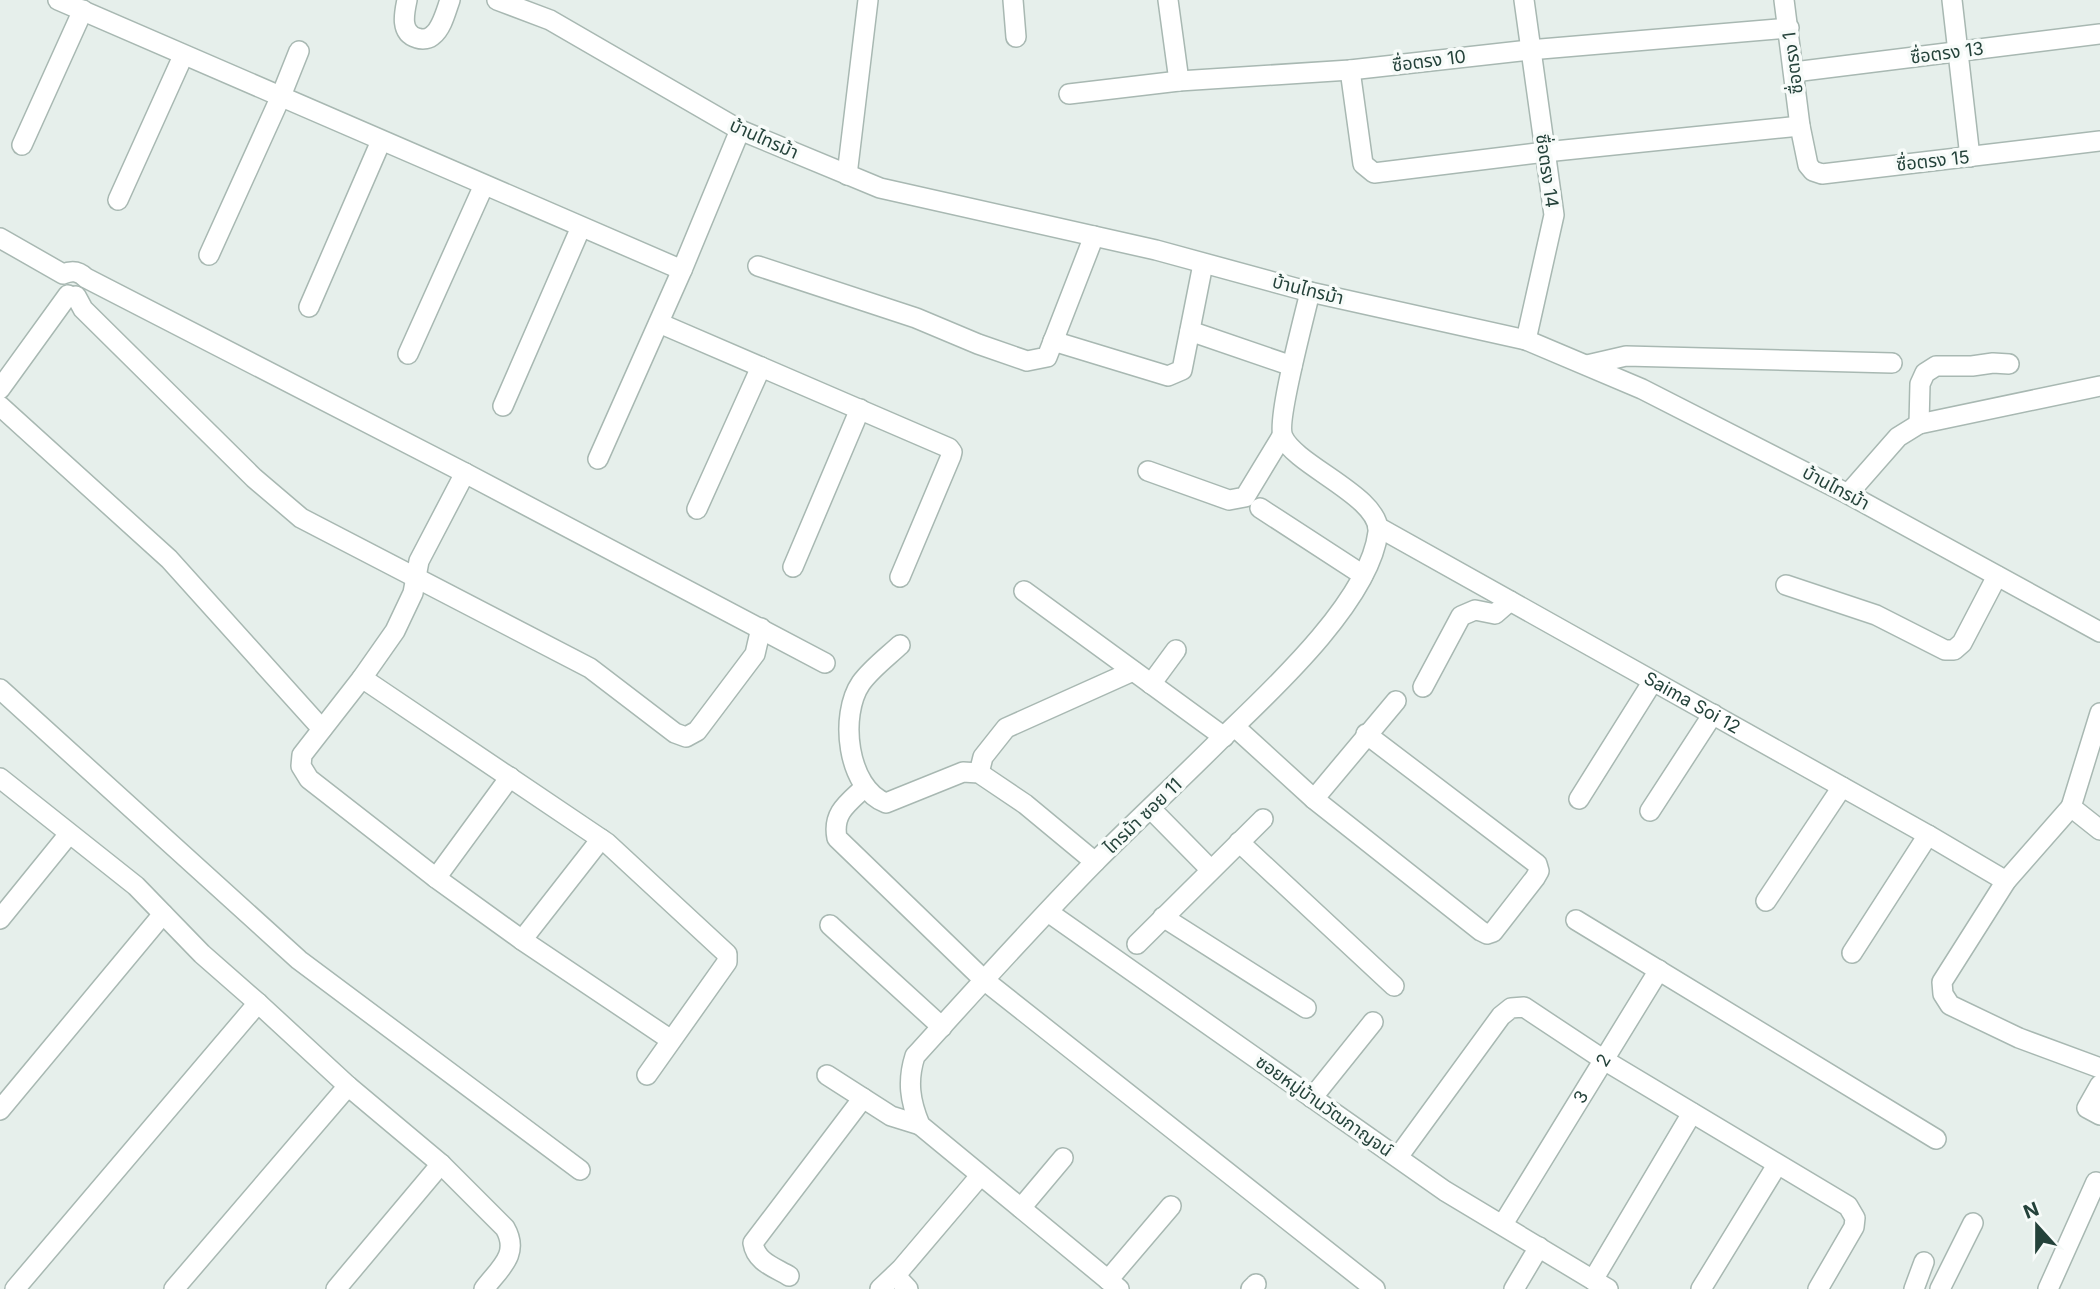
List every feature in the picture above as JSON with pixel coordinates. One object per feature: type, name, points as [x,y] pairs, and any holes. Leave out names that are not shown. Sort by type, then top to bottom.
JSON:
[{"type":"street","points":[[58,0],[682,270]]},
{"type":"street","points":[[407,0],[403,20],[407,32],[425,39],[434,35],[450,0]]},
{"type":"street","name":"บ้านไทรม้า","points":[[498,0],[550,20],[740,130],[880,188],[1156,250],[1310,292],[1526,341],[1587,365],[1642,389],[1848,494],[2100,632]]},
{"type":"street","points":[[847,175],[868,0]]},
{"type":"street","points":[[1013,0],[1016,37]]},
{"type":"street","points":[[1168,0],[1179,81]]},
{"type":"street","name":"ซื่อตรง 14","points":[[1524,0],[1554,215],[1526,341]]},
{"type":"street","name":"ซื่อตรง 1","points":[[1784,0],[1800,126]]},
{"type":"street","points":[[1952,0],[1970,157]]},
{"type":"street","points":[[22,145],[83,10]]},
{"type":"street","name":"ซื่อตรง 10","points":[[1069,94],[1179,81],[1350,70],[1529,50],[1789,28]]},
{"type":"street","name":"ซื่อตรง 13","points":[[1794,72],[2100,34]]},
{"type":"street","points":[[209,255],[299,51]]},
{"type":"street","points":[[118,200],[183,55]]},
{"type":"street","points":[[1350,70],[1363,164],[1374,173],[1545,152],[1800,126]]},
{"type":"street","name":"ซื่อตรง 15","points":[[1800,126],[1808,165],[1813,171],[1822,174],[2100,141]]},
{"type":"street","points":[[598,459],[682,270],[740,130]]},
{"type":"street","points":[[309,307],[381,141]]},
{"type":"street","points":[[408,354],[484,185]]},
{"type":"street","points":[[503,406],[580,227]]},
{"type":"street","points":[[758,266],[916,318],[1027,361],[1046,357],[1094,236]]},
{"type":"street","points":[[0,238],[63,274],[75,271],[825,663]]},
{"type":"street","points":[[1053,341],[1168,376],[1182,370],[1203,264]]},
{"type":"street","points":[[63,274],[61,283],[148,376],[254,478],[301,518],[590,668],[676,733],[686,737],[697,731],[755,654],[761,628]]},
{"type":"street","points":[[0,389],[72,295],[84,291],[86,278]]},
{"type":"street","points":[[1148,471],[1229,500],[1245,497],[1282,436],[1292,366],[1310,292]]},
{"type":"street","points":[[659,323],[949,448],[952,452],[900,577]]},
{"type":"street","points":[[1190,331],[1292,366]]},
{"type":"street","points":[[1587,365],[1626,356],[1892,363]]},
{"type":"street","points":[[1919,424],[1920,384],[1925,373],[1936,366],[2009,364]]},
{"type":"street","points":[[697,509],[761,367]]},
{"type":"street","points":[[1848,494],[1898,437],[1919,424],[2100,386]]},
{"type":"street","points":[[0,406],[169,559],[322,729]]},
{"type":"street","points":[[793,567],[860,409]]},
{"type":"street","points":[[1282,436],[1294,450],[1358,498],[1373,515],[1378,527]]},
{"type":"street","points":[[465,473],[419,561],[413,593],[395,631],[302,755],[301,766],[309,779],[436,878],[522,940],[671,1040]]},
{"type":"street","points":[[1260,508],[1363,575]]},
{"type":"street","name":"ไทรม้า ซอย 11","points":[[920,1125],[910,1095],[910,1073],[915,1056],[1095,862],[1313,647],[1363,575],[1376,542],[1378,527]]},
{"type":"street","name":"Saima Soi 12","points":[[1378,527],[2006,881]]},
{"type":"street","points":[[1786,585],[1866,611],[1945,650],[1954,650],[1962,643],[1997,576]]},
{"type":"street","points":[[1024,591],[1151,684],[1229,732],[1481,931],[1487,934],[1493,932],[1535,878],[1539,871],[1537,864],[1366,734]]},
{"type":"street","points":[[1423,687],[1461,616],[1475,610],[1495,614],[1510,601]]},
{"type":"street","points":[[900,645],[861,682],[853,700],[848,738],[855,765],[865,787],[875,799],[886,803],[963,772],[979,773],[1025,804],[1095,862]]},
{"type":"street","points":[[1151,684],[1176,650]]},
{"type":"street","points":[[979,773],[983,757],[1006,728],[1133,671]]},
{"type":"street","points":[[362,678],[600,839],[727,954],[727,962],[647,1075]]},
{"type":"street","points":[[1579,799],[1653,681]]},
{"type":"street","points":[[0,689],[299,960],[580,1170]]},
{"type":"street","points":[[1314,799],[1396,701]]},
{"type":"street","points":[[2100,713],[2071,807],[2006,881],[1942,982],[1943,994],[1950,1005],[1996,1027],[2100,1068]]},
{"type":"street","points":[[1650,811],[1713,714]]},
{"type":"street","points":[[436,878],[510,777]]},
{"type":"street","points":[[0,778],[136,886],[202,954],[348,1086],[442,1164],[505,1228],[511,1239],[511,1253],[484,1289]]},
{"type":"street","points":[[865,787],[843,808],[834,825],[837,838],[984,980],[1375,1289]]},
{"type":"street","points":[[1766,901],[1842,787]]},
{"type":"street","points":[[2071,807],[2100,830]]},
{"type":"street","points":[[1151,809],[1211,870]]},
{"type":"street","points":[[1138,944],[1163,916],[1263,819]]},
{"type":"street","points":[[0,919],[69,834]]},
{"type":"street","points":[[1852,953],[1927,835]]},
{"type":"street","points":[[522,940],[600,839]]},
{"type":"street","points":[[1239,842],[1394,986]]},
{"type":"street","name":"ซอยหมู่บ้านวัฒกาญจน์","points":[[1048,912],[1445,1191],[1600,1284]]},
{"type":"street","points":[[0,1110],[163,914]]},
{"type":"street","points":[[1163,916],[1306,1008]]},
{"type":"street","points":[[1576,920],[1937,1139]]},
{"type":"street","points":[[830,925],[942,1027]]},
{"type":"street","name":"3","points":[[1503,1224],[1658,970]]},
{"type":"street","points":[[15,1289],[258,1003]]},
{"type":"street","name":"2","points":[[1398,1157],[1501,1016],[1511,1008],[1524,1007],[1604,1060],[1848,1206],[1856,1218],[1854,1227],[1818,1289]]},
{"type":"street","points":[[1312,1098],[1374,1023]]},
{"type":"street","points":[[827,1075],[891,1116],[920,1125],[1113,1284],[1171,1206]]},
{"type":"street","points":[[2100,1084],[2087,1108],[2100,1115]]},
{"type":"street","points":[[174,1289],[348,1086]]},
{"type":"street","points":[[789,1276],[760,1259],[753,1243],[863,1098]]},
{"type":"street","points":[[1600,1284],[1692,1113]]},
{"type":"street","points":[[1021,1208],[1063,1158]]},
{"type":"street","points":[[336,1289],[442,1164]]},
{"type":"street","points":[[1701,1289],[1777,1165]]},
{"type":"street","points":[[880,1289],[902,1282],[980,1176]]},
{"type":"street","points":[[2048,1289],[2096,1182]]},
{"type":"street","points":[[1940,1289],[1973,1223]]},
{"type":"street","points":[[1514,1289],[1539,1247]]},
{"type":"street","points":[[1914,1289],[1924,1262]]}]
